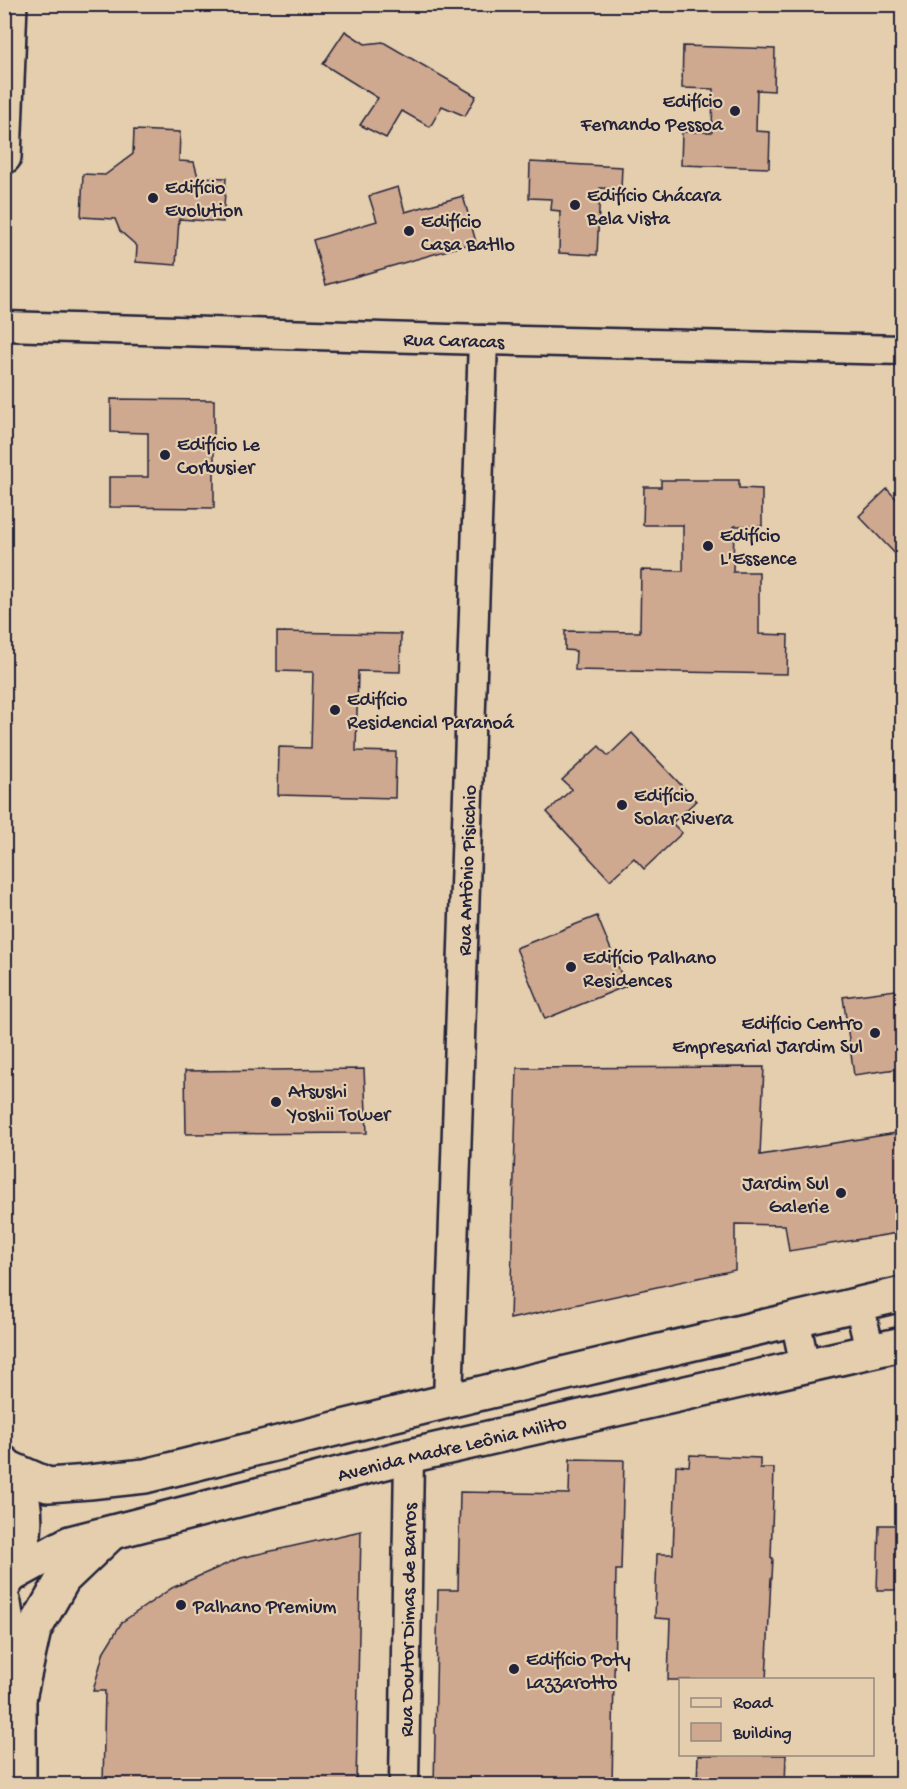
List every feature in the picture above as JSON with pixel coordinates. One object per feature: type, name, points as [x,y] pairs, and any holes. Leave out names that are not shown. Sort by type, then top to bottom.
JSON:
[{"type":"main road","points":[[4,157],[10,4]]},
{"type":"main road","points":[[7,1465],[48,1485],[145,1476],[448,1401],[903,1294]]},
{"type":"main road","name":"Avenida Madre Leônia Milito","points":[[6,1588],[70,1543],[409,1456],[903,1344]]},
{"type":"main road","points":[[7,1465],[21,1494],[26,1522],[22,1550],[6,1588],[19,1698],[19,1785]]},
{"type":"main road","points":[[19,1698],[34,1630],[63,1579],[110,1534]]},
{"type":"street","name":"Rua Caracas","points":[[4,326],[903,350]]},
{"type":"street","name":"Rua Antônio Pisicchio","points":[[448,1401],[483,340]]},
{"type":"street","points":[[859,1304],[870,1351]]},
{"type":"street","points":[[795,1319],[805,1366]]},
{"type":"street","name":"Rua Doutor Dimas de Barros","points":[[404,1785],[409,1456]]},
{"type":"building","points":[[345,31],[365,44],[383,42],[476,96],[465,116],[442,106],[430,127],[402,111],[386,138],[360,125],[378,98],[323,64]]},
{"type":"building","name":"Edifício Fernando Pessoa","points":[[683,46],[775,49],[774,91],[757,90],[756,131],[770,132],[769,168],[681,165],[682,132],[712,132],[713,89],[682,88]]},
{"type":"building","name":"Edifício Evolution","points":[[134,130],[180,132],[179,161],[194,162],[198,177],[226,178],[223,222],[179,219],[176,265],[136,262],[137,246],[120,231],[115,219],[81,217],[83,174],[105,175],[133,154]]},
{"type":"building","name":"Edifício Chácara Bela Vista","points":[[530,162],[622,167],[621,189],[600,188],[597,255],[559,253],[560,211],[551,210],[552,199],[529,198]]},
{"type":"building","name":"Edifício Casa Batllo","points":[[398,187],[405,212],[463,196],[476,242],[326,285],[313,240],[377,221],[369,196]]},
{"type":"building","name":"Edifício Le Corbusier","points":[[111,399],[214,400],[214,508],[109,507],[109,477],[148,477],[148,433],[111,432]]},
{"type":"building","points":[[661,480],[739,480],[739,488],[762,489],[762,526],[734,526],[733,572],[759,572],[759,634],[788,635],[787,674],[575,670],[576,651],[565,650],[565,631],[640,632],[641,570],[683,571],[683,525],[643,525],[644,487],[661,487]]},
{"type":"building","points":[[887,489],[903,506],[903,562],[859,516]]},
{"type":"building","name":"Edifício Residencial Paranoá","points":[[277,632],[401,634],[400,672],[358,671],[356,751],[396,752],[395,798],[278,795],[279,747],[311,748],[313,672],[277,671]]},
{"type":"building","name":"Edifício Solar Rivera","points":[[632,733],[696,801],[672,823],[682,833],[644,869],[634,858],[610,880],[547,812],[572,789],[562,780],[599,746],[608,756]]},
{"type":"building","name":"Edifício Palhano Residences","points":[[597,916],[626,986],[545,1019],[516,948]]},
{"type":"building","name":"Edifício Centro Empresarial Jardim Sul","points":[[903,989],[903,1068],[854,1075],[843,997]]},
{"type":"building","points":[[764,1067],[760,1155],[903,1132],[903,1232],[789,1251],[785,1225],[735,1224],[735,1270],[510,1319],[517,1068]]},
{"type":"building","name":"Atsushi Yoshii Tower","points":[[364,1069],[367,1133],[186,1134],[185,1071]]},
{"type":"building","points":[[690,1455],[760,1458],[760,1468],[774,1468],[771,1558],[773,1558],[766,1678],[668,1680],[670,1619],[655,1618],[657,1554],[673,1554],[676,1465],[689,1466]]},
{"type":"building","points":[[570,1459],[624,1460],[621,1570],[616,1570],[612,1785],[434,1785],[438,1590],[458,1590],[460,1492],[569,1494]]},
{"type":"building","points":[[879,1525],[903,1525],[903,1590],[877,1590]]},
{"type":"building","points":[[361,1531],[356,1785],[103,1785],[105,1691],[93,1691],[104,1651],[122,1622],[172,1588],[240,1558]]},
{"type":"building","points":[[698,1756],[786,1756],[785,1785],[697,1785]]},
{"type":"place","name":"Edifício Fernando Pessoa","points":[[735,111]]},
{"type":"place","name":"Edifício Evolution","points":[[153,198]]},
{"type":"place","name":"Edifício Chácara Bela Vista","points":[[575,205]]},
{"type":"place","name":"Edifício Casa Batllo","points":[[409,231]]},
{"type":"place","name":"Edifício Le Corbusier","points":[[165,455]]},
{"type":"place","name":"Edifício L'Essence","points":[[708,546]]},
{"type":"place","name":"Edifício Residencial Paranoá","points":[[335,710]]},
{"type":"place","name":"Edifício Solar Rivera","points":[[622,805]]},
{"type":"place","name":"Edifício Palhano Residences","points":[[571,967]]},
{"type":"place","name":"Edifício Centro Empresarial Jardim Sul","points":[[875,1033]]},
{"type":"place","name":"Atsushi Yoshii Tower","points":[[276,1102]]},
{"type":"place","name":"Jardim Sul Galerie","points":[[841,1193]]},
{"type":"place","name":"Palhano Premium","points":[[181,1605]]},
{"type":"place","name":"Edifício Poty Lazzarotto","points":[[514,1669]]}]
